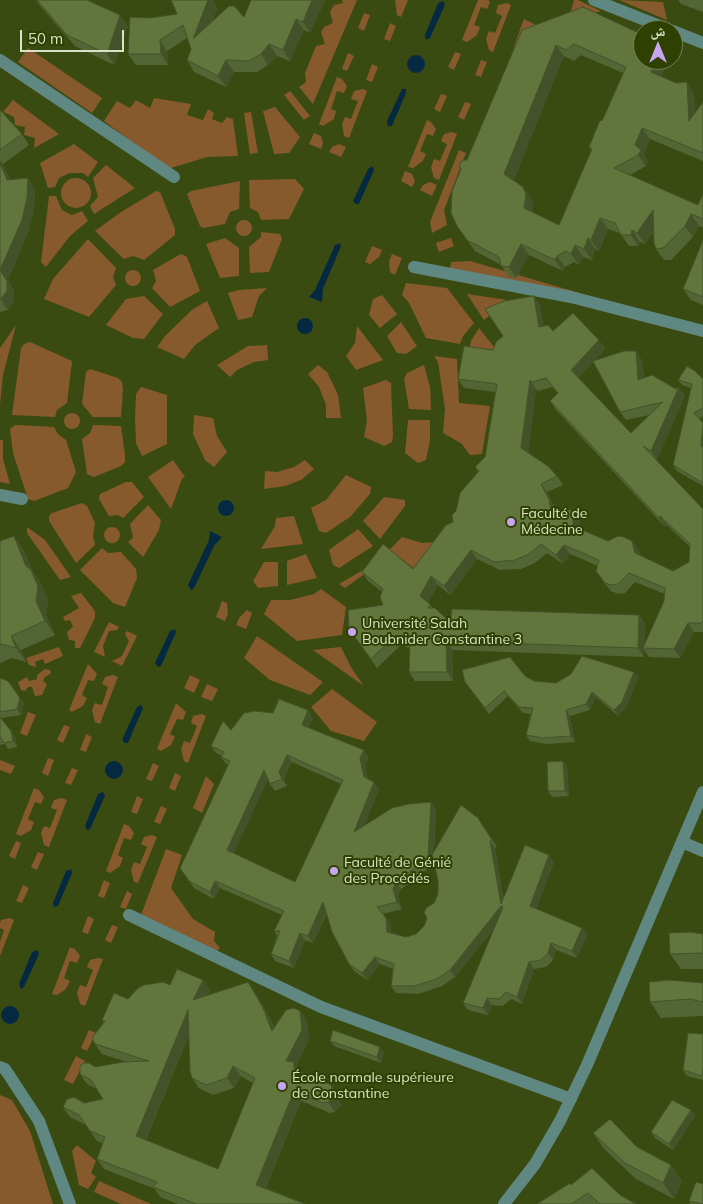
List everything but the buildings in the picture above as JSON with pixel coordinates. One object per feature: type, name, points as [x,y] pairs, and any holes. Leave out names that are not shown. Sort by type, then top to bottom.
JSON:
[{"type":"lane","points":[[594,0],[646,20]]},
{"type":"lane","points":[[683,35],[703,43]]},
{"type":"lane","points":[[0,60],[174,177]]},
{"type":"lane","points":[[414,267],[571,297],[703,331]]},
{"type":"lane","points":[[0,495],[22,499]]},
{"type":"lane","points":[[508,1202],[535,1164],[571,1098],[703,792]]},
{"type":"lane","points":[[682,842],[703,851]]},
{"type":"lane","points":[[129,914],[321,1007],[571,1098]]},
{"type":"lane","points":[[0,1067],[5,1069],[39,1121],[70,1204]]},
{"type":"shaded area","points":[[342,0],[357,0],[313,104],[299,87],[306,82],[305,73],[316,46],[325,44],[321,32],[324,27],[333,23],[330,12],[334,5],[343,3]]},
{"type":"shaded area","points":[[395,0],[408,0],[401,17],[397,15]]},
{"type":"shaded area","points":[[478,0],[488,0],[490,2],[487,9],[481,7],[474,25],[480,27],[477,35],[467,42],[462,40]]},
{"type":"shaded area","points":[[574,0],[578,0],[601,11],[581,17],[571,11]]},
{"type":"shaded area","points":[[619,0],[663,2],[667,20]]},
{"type":"shaded area","points":[[507,3],[511,5],[493,52],[489,50],[486,39],[489,31],[495,33],[502,16],[496,13],[498,5]]},
{"type":"shaded area","points":[[364,13],[370,15],[364,31],[358,28]]},
{"type":"shaded area","points":[[524,19],[536,25],[535,36],[514,46]]},
{"type":"shaded area","points":[[390,23],[396,26],[390,41],[384,39]]},
{"type":"shaded area","points":[[28,48],[102,98],[92,113],[18,62]]},
{"type":"shaded area","points":[[455,52],[461,54],[454,70],[448,67]]},
{"type":"shaded area","points":[[348,53],[354,56],[347,71],[342,69]]},
{"type":"shaded area","points":[[481,60],[487,62],[481,77],[475,75]]},
{"type":"shaded area","points":[[372,64],[378,67],[372,82],[366,80]]},
{"type":"shaded area","points":[[337,77],[342,79],[347,86],[344,93],[337,91],[331,109],[336,111],[334,119],[323,126],[319,124]]},
{"type":"shaded area","points":[[363,89],[367,91],[349,138],[344,136],[342,124],[345,117],[351,119],[358,101],[351,99],[354,91]]},
{"type":"shaded area","points":[[290,91],[310,116],[304,120],[284,95]]},
{"type":"shaded area","points":[[441,94],[447,96],[440,112],[434,109]]},
{"type":"shaded area","points":[[154,98],[191,104],[187,115],[203,120],[208,109],[214,113],[212,119],[222,123],[227,117],[233,119],[238,156],[207,157],[168,169],[104,121],[117,101],[130,108],[136,100],[150,108]]},
{"type":"shaded area","points":[[13,100],[59,134],[34,148],[35,138],[24,135],[25,127],[15,125],[14,117],[3,112]]},
{"type":"shaded area","points":[[465,102],[471,104],[464,120],[458,117]]},
{"type":"shaded area","points":[[275,107],[300,137],[289,153],[274,154],[263,111]]},
{"type":"shaded area","points":[[251,112],[258,153],[250,154],[244,113]]},
{"type":"shaded area","points":[[427,120],[436,129],[433,136],[427,134],[420,151],[426,154],[423,161],[413,168],[408,167]]},
{"type":"shaded area","points":[[452,132],[457,134],[439,180],[434,178],[431,167],[434,159],[440,161],[447,144],[441,141],[444,134]]},
{"type":"shaded area","points":[[314,133],[321,136],[323,143],[321,149],[309,144]]},
{"type":"shaded area","points":[[74,144],[98,162],[88,177],[83,173],[70,173],[59,178],[55,187],[48,188],[40,163]]},
{"type":"shaded area","points":[[339,144],[346,147],[341,157],[329,152],[332,147]]},
{"type":"shaded area","points":[[459,150],[466,153],[444,210],[447,225],[432,233],[430,222]]},
{"type":"shaded area","points":[[106,165],[135,188],[94,214],[90,206],[98,197],[93,178]]},
{"type":"shaded area","points":[[405,171],[412,174],[415,181],[412,187],[401,181]]},
{"type":"shaded area","points":[[76,178],[87,182],[91,193],[87,204],[76,208],[65,204],[61,193],[65,182]]},
{"type":"shaded area","points":[[295,179],[304,189],[289,219],[261,220],[258,212],[250,208],[249,180]]},
{"type":"shaded area","points":[[240,181],[239,209],[230,212],[225,224],[203,228],[200,226],[187,194],[191,191]]},
{"type":"shaded area","points":[[430,182],[437,185],[432,196],[420,190],[423,185]]},
{"type":"shaded area","points":[[156,191],[160,192],[175,229],[175,235],[144,260],[133,256],[124,259],[95,231],[121,212]]},
{"type":"shaded area","points":[[49,196],[56,196],[62,210],[72,215],[82,211],[88,221],[70,236],[46,267],[41,262]]},
{"type":"shaded area","points":[[244,220],[250,222],[252,228],[250,234],[244,236],[238,234],[236,228],[238,222]]},
{"type":"shaded area","points":[[261,232],[280,234],[282,239],[269,272],[250,273],[249,247],[261,237]]},
{"type":"shaded area","points":[[225,238],[239,248],[239,276],[220,278],[206,244]]},
{"type":"shaded area","points":[[451,238],[454,246],[439,252],[436,243]]},
{"type":"shaded area","points":[[88,239],[116,268],[113,277],[116,285],[89,317],[44,299],[53,279]]},
{"type":"shaded area","points":[[372,246],[382,250],[379,257],[370,264],[365,262]]},
{"type":"shaded area","points":[[181,254],[187,257],[200,291],[170,307],[152,288],[156,281],[153,270]]},
{"type":"shaded area","points":[[392,254],[402,258],[395,275],[390,272],[389,261]]},
{"type":"shaded area","points":[[470,261],[593,297],[450,269],[451,262]]},
{"type":"shaded area","points":[[130,270],[136,270],[141,275],[139,284],[130,286],[125,281],[125,275]]},
{"type":"shaded area","points":[[406,283],[447,288],[474,323],[463,336],[460,344],[426,338],[409,303],[402,295]]},
{"type":"shaded area","points":[[267,288],[259,296],[252,317],[238,320],[228,293],[239,290]]},
{"type":"shaded area","points":[[467,294],[527,303],[494,312],[484,320]]},
{"type":"shaded area","points":[[382,295],[397,314],[380,328],[369,315],[373,299]]},
{"type":"shaded area","points":[[144,296],[163,314],[144,339],[133,338],[106,325],[126,299]]},
{"type":"shaded area","points":[[207,301],[219,328],[195,345],[184,359],[157,347],[165,336],[193,309]]},
{"type":"shaded area","points":[[401,322],[417,346],[406,354],[397,353],[387,336]]},
{"type":"shaded area","points":[[16,325],[3,375],[0,405],[0,348]]},
{"type":"shaded area","points":[[357,326],[383,360],[356,370],[346,356],[355,343]]},
{"type":"shaded area","points":[[479,328],[494,347],[491,353],[469,351],[471,341]]},
{"type":"shaded area","points":[[30,342],[72,361],[67,403],[57,410],[55,417],[12,415],[21,348],[24,344]]},
{"type":"shaded area","points":[[267,345],[268,360],[254,362],[237,370],[230,377],[217,365],[248,346]]},
{"type":"shaded area","points":[[434,356],[457,359],[459,403],[490,406],[482,454],[470,455],[462,444],[443,433],[445,409],[438,362]]},
{"type":"shaded area","points":[[318,365],[327,372],[338,395],[341,418],[326,418],[326,405],[319,387],[308,374]]},
{"type":"shaded area","points":[[424,365],[430,387],[431,410],[409,409],[404,379],[407,373]]},
{"type":"shaded area","points":[[90,369],[118,378],[122,382],[121,417],[93,417],[82,404],[86,372]]},
{"type":"shaded area","points":[[386,380],[391,383],[393,436],[392,442],[384,446],[364,437],[367,421],[363,388]]},
{"type":"shaded area","points":[[141,387],[167,395],[167,444],[142,456],[136,443],[135,419],[136,394]]},
{"type":"shaded area","points":[[69,413],[75,413],[80,418],[78,427],[69,429],[64,424],[64,418]]},
{"type":"shaded area","points":[[194,415],[213,418],[217,436],[227,452],[214,467],[205,460],[193,434]]},
{"type":"shaded area","points":[[408,420],[430,420],[430,440],[426,460],[418,463],[405,453]]},
{"type":"shaded area","points":[[15,425],[54,427],[58,434],[66,440],[76,472],[68,488],[34,501],[28,499],[13,453],[10,429]]},
{"type":"shaded area","points":[[93,425],[121,426],[125,455],[125,462],[121,466],[94,477],[87,474],[82,439],[90,433]]},
{"type":"shaded area","points":[[0,440],[3,440],[3,459],[10,484],[0,482]]},
{"type":"shaded area","points":[[173,460],[185,477],[182,479],[171,509],[148,477]]},
{"type":"shaded area","points":[[305,460],[314,469],[301,480],[285,486],[264,489],[265,471],[277,472],[294,467]]},
{"type":"shaded area","points":[[346,475],[371,487],[370,494],[350,517],[326,533],[319,531],[311,508],[326,500]]},
{"type":"shaded area","points":[[126,482],[132,482],[144,497],[123,518],[118,515],[109,516],[99,499],[100,494]]},
{"type":"shaded area","points":[[384,497],[405,500],[405,506],[380,539],[363,521]]},
{"type":"shaded area","points":[[82,503],[87,506],[95,523],[93,536],[95,545],[76,563],[49,521],[49,516],[52,513]]},
{"type":"shaded area","points":[[148,505],[161,520],[159,530],[143,557],[128,542],[133,538],[130,524]]},
{"type":"shaded area","points":[[294,516],[303,544],[261,549],[275,526],[276,518]]},
{"type":"shaded area","points":[[27,527],[45,540],[71,577],[60,580],[27,533]]},
{"type":"shaded area","points":[[109,527],[115,527],[120,532],[118,541],[109,543],[104,538],[104,532]]},
{"type":"shaded area","points":[[358,529],[373,546],[339,568],[333,565],[329,550]]},
{"type":"shaded area","points":[[402,537],[422,543],[437,542],[420,573],[389,550]]},
{"type":"shaded area","points":[[102,548],[108,553],[121,552],[136,569],[137,578],[125,607],[113,603],[80,570]]},
{"type":"shaded area","points":[[306,554],[317,578],[287,585],[287,561]]},
{"type":"shaded area","points":[[264,562],[278,562],[278,586],[258,588],[253,581]]},
{"type":"shaded area","points":[[370,566],[373,568],[345,588],[339,584]]},
{"type":"shaded area","points":[[321,589],[346,607],[342,635],[297,641],[264,614],[271,600],[290,600],[314,594]]},
{"type":"shaded area","points":[[81,593],[95,611],[95,618],[80,648],[75,648],[75,641],[69,640],[67,632],[73,627],[70,620],[65,621],[63,617],[79,608],[71,596]]},
{"type":"shaded area","points":[[222,601],[227,603],[228,614],[225,621],[216,617]]},
{"type":"shaded area","points":[[247,610],[252,613],[246,629],[236,625],[239,618]]},
{"type":"shaded area","points":[[109,622],[119,627],[117,630],[109,631],[103,646],[105,657],[94,652]]},
{"type":"shaded area","points":[[127,631],[137,636],[122,666],[112,661],[122,656],[129,641],[125,634]]},
{"type":"shaded area","points":[[257,636],[323,682],[310,695],[270,680],[244,658]]},
{"type":"shaded area","points":[[59,647],[63,656],[45,664],[43,659],[35,662],[36,667],[29,665],[26,658]]},
{"type":"shaded area","points":[[341,647],[352,669],[364,686],[313,650]]},
{"type":"shaded area","points":[[88,664],[97,674],[94,681],[88,680],[82,695],[87,698],[83,706],[72,712],[69,710]]},
{"type":"shaded area","points":[[45,669],[50,670],[51,673],[44,678],[43,681],[47,684],[42,695],[35,696],[32,687],[28,687],[25,691],[21,690],[18,682],[27,677],[29,681],[37,679],[37,675]]},
{"type":"shaded area","points":[[113,675],[118,677],[100,724],[95,722],[92,710],[95,703],[102,705],[108,687],[102,684],[105,677]]},
{"type":"shaded area","points":[[190,675],[200,680],[194,693],[184,688]]},
{"type":"shaded area","points":[[207,684],[218,689],[212,701],[201,697]]},
{"type":"shaded area","points":[[332,689],[377,722],[364,741],[331,731],[311,707]]},
{"type":"shaded area","points":[[176,703],[186,712],[183,720],[177,719],[170,734],[175,737],[171,745],[161,751],[157,749]]},
{"type":"shaded area","points":[[28,712],[36,715],[27,736],[20,733]]},
{"type":"shaded area","points":[[202,714],[206,716],[188,763],[184,761],[181,749],[184,741],[190,743],[197,726],[191,723],[193,716]]},
{"type":"shaded area","points":[[64,725],[70,727],[63,743],[57,740]]},
{"type":"shaded area","points":[[86,734],[92,737],[86,752],[80,750]]},
{"type":"shaded area","points":[[48,758],[54,760],[48,776],[42,773]]},
{"type":"shaded area","points":[[0,760],[15,766],[11,774],[0,770]]},
{"type":"shaded area","points":[[153,763],[159,766],[152,781],[146,779]]},
{"type":"shaded area","points":[[72,768],[78,770],[71,785],[65,783]]},
{"type":"shaded area","points":[[175,773],[181,776],[175,791],[169,788]]},
{"type":"shaded area","points":[[206,776],[214,784],[202,813],[193,808]]},
{"type":"shaded area","points":[[34,788],[39,790],[44,797],[41,804],[35,802],[28,819],[34,822],[31,830],[21,836],[16,834]]},
{"type":"shaded area","points":[[137,796],[143,799],[137,814],[131,812]]},
{"type":"shaded area","points":[[62,798],[67,800],[49,847],[44,845],[41,833],[44,826],[50,828],[57,810],[51,808],[54,800]]},
{"type":"shaded area","points":[[161,806],[167,809],[160,824],[154,822]]},
{"type":"shaded area","points":[[124,824],[129,826],[134,833],[131,840],[124,838],[118,855],[123,858],[120,866],[110,873],[106,871]]},
{"type":"shaded area","points":[[152,835],[157,837],[138,883],[134,882],[131,870],[134,862],[140,864],[147,847],[141,844],[144,837]]},
{"type":"shaded area","points":[[16,841],[21,843],[15,859],[9,856]]},
{"type":"shaded area","points":[[166,849],[182,855],[171,888],[193,919],[215,932],[214,941],[220,948],[216,952],[141,915]]},
{"type":"shaded area","points":[[38,852],[44,854],[37,870],[31,867]]},
{"type":"shaded area","points":[[104,880],[110,883],[104,898],[98,896]]},
{"type":"shaded area","points":[[23,885],[29,888],[22,903],[16,901]]},
{"type":"shaded area","points":[[127,891],[132,894],[126,909],[120,907]]},
{"type":"shaded area","points":[[88,916],[94,919],[88,934],[82,932]]},
{"type":"shaded area","points":[[10,918],[14,920],[0,956],[0,942],[4,930],[0,928],[0,923],[1,920]]},
{"type":"shaded area","points":[[112,925],[118,927],[111,943],[105,940]]},
{"type":"shaded area","points":[[70,947],[75,949],[80,956],[77,963],[70,961],[64,978],[70,981],[66,989],[57,995],[52,994]]},
{"type":"shaded area","points":[[103,959],[85,1006],[80,1004],[77,993],[80,985],[86,987],[93,970],[87,967],[90,960]]},
{"type":"shaded area","points":[[89,1030],[96,1033],[87,1051],[81,1048]]},
{"type":"shaded area","points":[[76,1056],[85,1061],[73,1084],[64,1080]]},
{"type":"shaded area","points":[[0,1095],[12,1100],[30,1131],[53,1204],[0,1204]]},
{"type":"shaded area","points":[[77,1145],[96,1161],[91,1173],[96,1177],[88,1189],[79,1185],[72,1151]]},
{"type":"shaded area","points":[[99,1181],[151,1204],[121,1204],[94,1192]]},
{"type":"water","points":[[443,1],[445,5],[430,38],[426,40],[425,35],[438,3]]},
{"type":"water","points":[[416,55],[422,58],[425,64],[422,70],[416,73],[410,70],[407,64],[410,58]]},
{"type":"water","points":[[402,89],[406,89],[406,93],[392,126],[388,126],[387,121]]},
{"type":"water","points":[[372,166],[374,170],[359,204],[356,204],[353,201],[368,169]]},
{"type":"water","points":[[340,243],[341,246],[323,289],[322,302],[309,297],[315,290],[335,245]]},
{"type":"water","points":[[302,318],[308,318],[313,323],[311,332],[302,334],[297,329],[297,323]]},
{"type":"water","points":[[223,500],[229,500],[234,505],[232,514],[223,516],[218,511],[218,505]]},
{"type":"water","points":[[210,531],[222,537],[214,546],[194,588],[191,590],[188,585],[209,540]]},
{"type":"water","points":[[175,629],[176,632],[161,666],[158,667],[155,663],[170,631]]},
{"type":"water","points":[[141,705],[143,708],[128,743],[125,743],[122,740],[137,707]]},
{"type":"water","points":[[114,761],[120,764],[123,770],[120,776],[114,779],[108,776],[105,770],[108,764]]},
{"type":"water","points":[[103,792],[105,796],[90,829],[87,830],[85,826],[98,794]]},
{"type":"water","points":[[71,869],[72,873],[58,906],[54,907],[53,903],[66,871]]},
{"type":"water","points":[[37,950],[39,954],[24,987],[21,989],[19,984],[32,952]]},
{"type":"water","points":[[10,1006],[16,1009],[19,1015],[16,1021],[10,1024],[4,1021],[1,1015],[4,1009]]},
{"type":"place","name":"Faculté de Médecine","points":[[511,522]]},
{"type":"place","name":"Université Salah Boubnider Constantine 3","points":[[352,632]]},
{"type":"place","name":"Faculté de Génié des Procédés","points":[[334,871]]},
{"type":"place","name":"École normale supérieure de Constantine","points":[[282,1086]]}]
